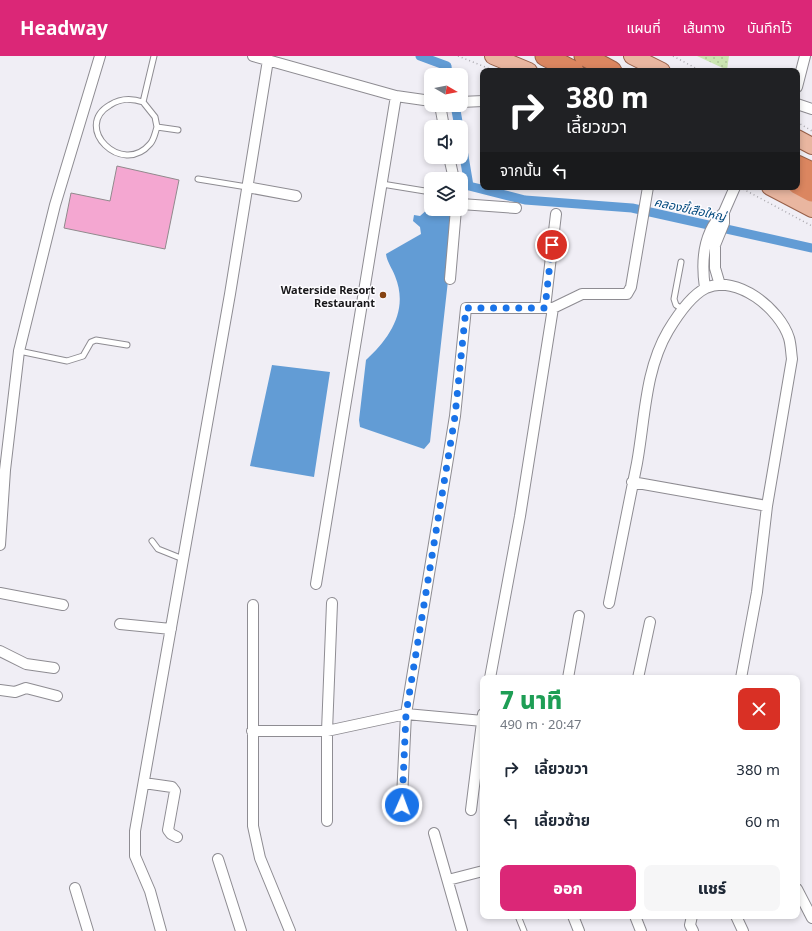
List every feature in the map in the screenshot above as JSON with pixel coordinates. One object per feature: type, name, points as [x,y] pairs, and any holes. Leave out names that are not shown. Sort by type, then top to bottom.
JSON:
[{"type":"highway","points":[[545,56],[568,68]]},
{"type":"highway","points":[[584,56],[606,68]]},
{"type":"highway","points":[[800,166],[812,172]]},
{"type":"highway","points":[[800,186],[812,192]]},
{"type":"main road","points":[[493,56],[522,68]]},
{"type":"main road","points":[[632,56],[656,68]]},
{"type":"main road","points":[[800,140],[812,146]]},
{"type":"main road","points":[[776,190],[812,209]]},
{"type":"street","points":[[0,545],[3,469],[19,351],[55,205],[100,56]]},
{"type":"street","points":[[253,56],[396,96],[424,100]]},
{"type":"street","points":[[800,75],[805,56]]},
{"type":"street","points":[[161,931],[150,891],[135,856],[135,831],[268,60]]},
{"type":"street","points":[[316,584],[396,96]]},
{"type":"street","points":[[468,102],[480,101]]},
{"type":"street","points":[[800,105],[812,109]]},
{"type":"street","points":[[247,187],[296,196]]},
{"type":"street","points":[[401,820],[406,714],[455,416],[466,308],[549,308],[582,294],[626,294],[631,287],[647,190]]},
{"type":"street","points":[[705,288],[705,243],[717,227],[734,190]]},
{"type":"street","points":[[468,205],[516,208]]},
{"type":"street","points":[[491,675],[520,516],[549,308],[556,214]]},
{"type":"street","points":[[450,278],[455,216]]},
{"type":"street","points":[[717,227],[714,253],[715,268],[720,285]]},
{"type":"street","points":[[609,603],[650,381],[656,357],[668,332],[682,309],[705,288],[720,285],[748,292],[762,300],[776,316],[789,338],[792,359],[767,506],[757,592],[742,675]]},
{"type":"street","points":[[632,482],[767,506]]},
{"type":"street","points":[[0,593],[63,605]]},
{"type":"street","points":[[327,821],[332,603]]},
{"type":"street","points":[[254,605],[252,731],[253,826],[260,858],[290,931]]},
{"type":"street","points":[[569,675],[579,616]]},
{"type":"street","points":[[639,675],[650,622]]},
{"type":"street","points":[[120,624],[171,629]]},
{"type":"street","points":[[0,651],[26,664],[54,668]]},
{"type":"street","points":[[0,690],[15,692],[26,688],[57,696]]},
{"type":"street","points":[[252,731],[328,731],[406,714],[480,719]]},
{"type":"street","points":[[471,810],[480,742]]},
{"type":"street","points":[[144,783],[172,787],[175,791],[168,830],[170,834],[177,837]]},
{"type":"street","points":[[434,833],[462,931]]},
{"type":"street","points":[[218,859],[241,931]]},
{"type":"street","points":[[448,880],[480,872]]},
{"type":"street","points":[[75,888],[88,931]]},
{"type":"street","points":[[800,894],[812,918]]},
{"type":"street","points":[[574,919],[579,931]]},
{"type":"street","points":[[636,919],[641,931]]},
{"type":"street","points":[[691,919],[690,925],[693,931]]},
{"type":"street","points":[[737,919],[743,931]]},
{"type":"lane","points":[[143,102],[154,56]]},
{"type":"lane","points":[[121,99],[134,99],[143,102],[155,117],[158,128],[151,144],[140,154],[125,155],[112,151],[102,144],[97,133],[99,119],[103,110],[121,99]]},
{"type":"lane","points":[[158,128],[178,130]]},
{"type":"lane","points":[[198,179],[247,187]]},
{"type":"lane","points":[[382,184],[424,191]]},
{"type":"lane","points":[[681,262],[674,299],[676,304],[682,309]]},
{"type":"lane","points":[[19,351],[67,361],[83,356],[91,342],[96,340],[127,345]]},
{"type":"lane","points":[[152,541],[158,549],[183,559]]},
{"type":"lane","points":[[519,919],[524,931]]},
{"type":"path","points":[[458,56],[487,68]]},
{"type":"path","points":[[673,56],[696,68]]},
{"type":"path","points":[[800,124],[812,131]]},
{"type":"path","points":[[745,190],[812,226]]},
{"type":"green space","points":[[697,56],[729,56],[727,68],[723,68]]},
{"type":"water","points":[[424,212],[424,216],[455,216],[430,442],[424,449],[360,427],[359,420],[366,360],[383,342],[389,333],[395,322],[400,300],[399,288],[386,254],[421,234],[420,227],[413,221],[414,215],[420,216]]},
{"type":"water","points":[[272,365],[330,372],[314,477],[250,466]]},
{"type":"building","points":[[117,166],[179,180],[165,249],[64,228],[71,193],[110,201]]},
{"type":"waterway","name":"คลองขี้เสือใหญ่","points":[[420,56],[447,66],[447,68]]},
{"type":"waterway","name":"คลองขี้เสือใหญ่","points":[[456,112],[458,120]]},
{"type":"waterway","name":"คลองขี้เสือใหญ่","points":[[465,164],[469,186],[480,189]]},
{"type":"waterway","name":"คลองขี้เสือใหญ่","points":[[485,190],[525,200],[632,208],[812,248]]},
{"type":"place","name":"Waterside Resort Restaurant","points":[[383,295]]},
{"type":"route","points":[[402,805],[406,714],[455,416],[466,308],[545,308],[552,245]]}]
